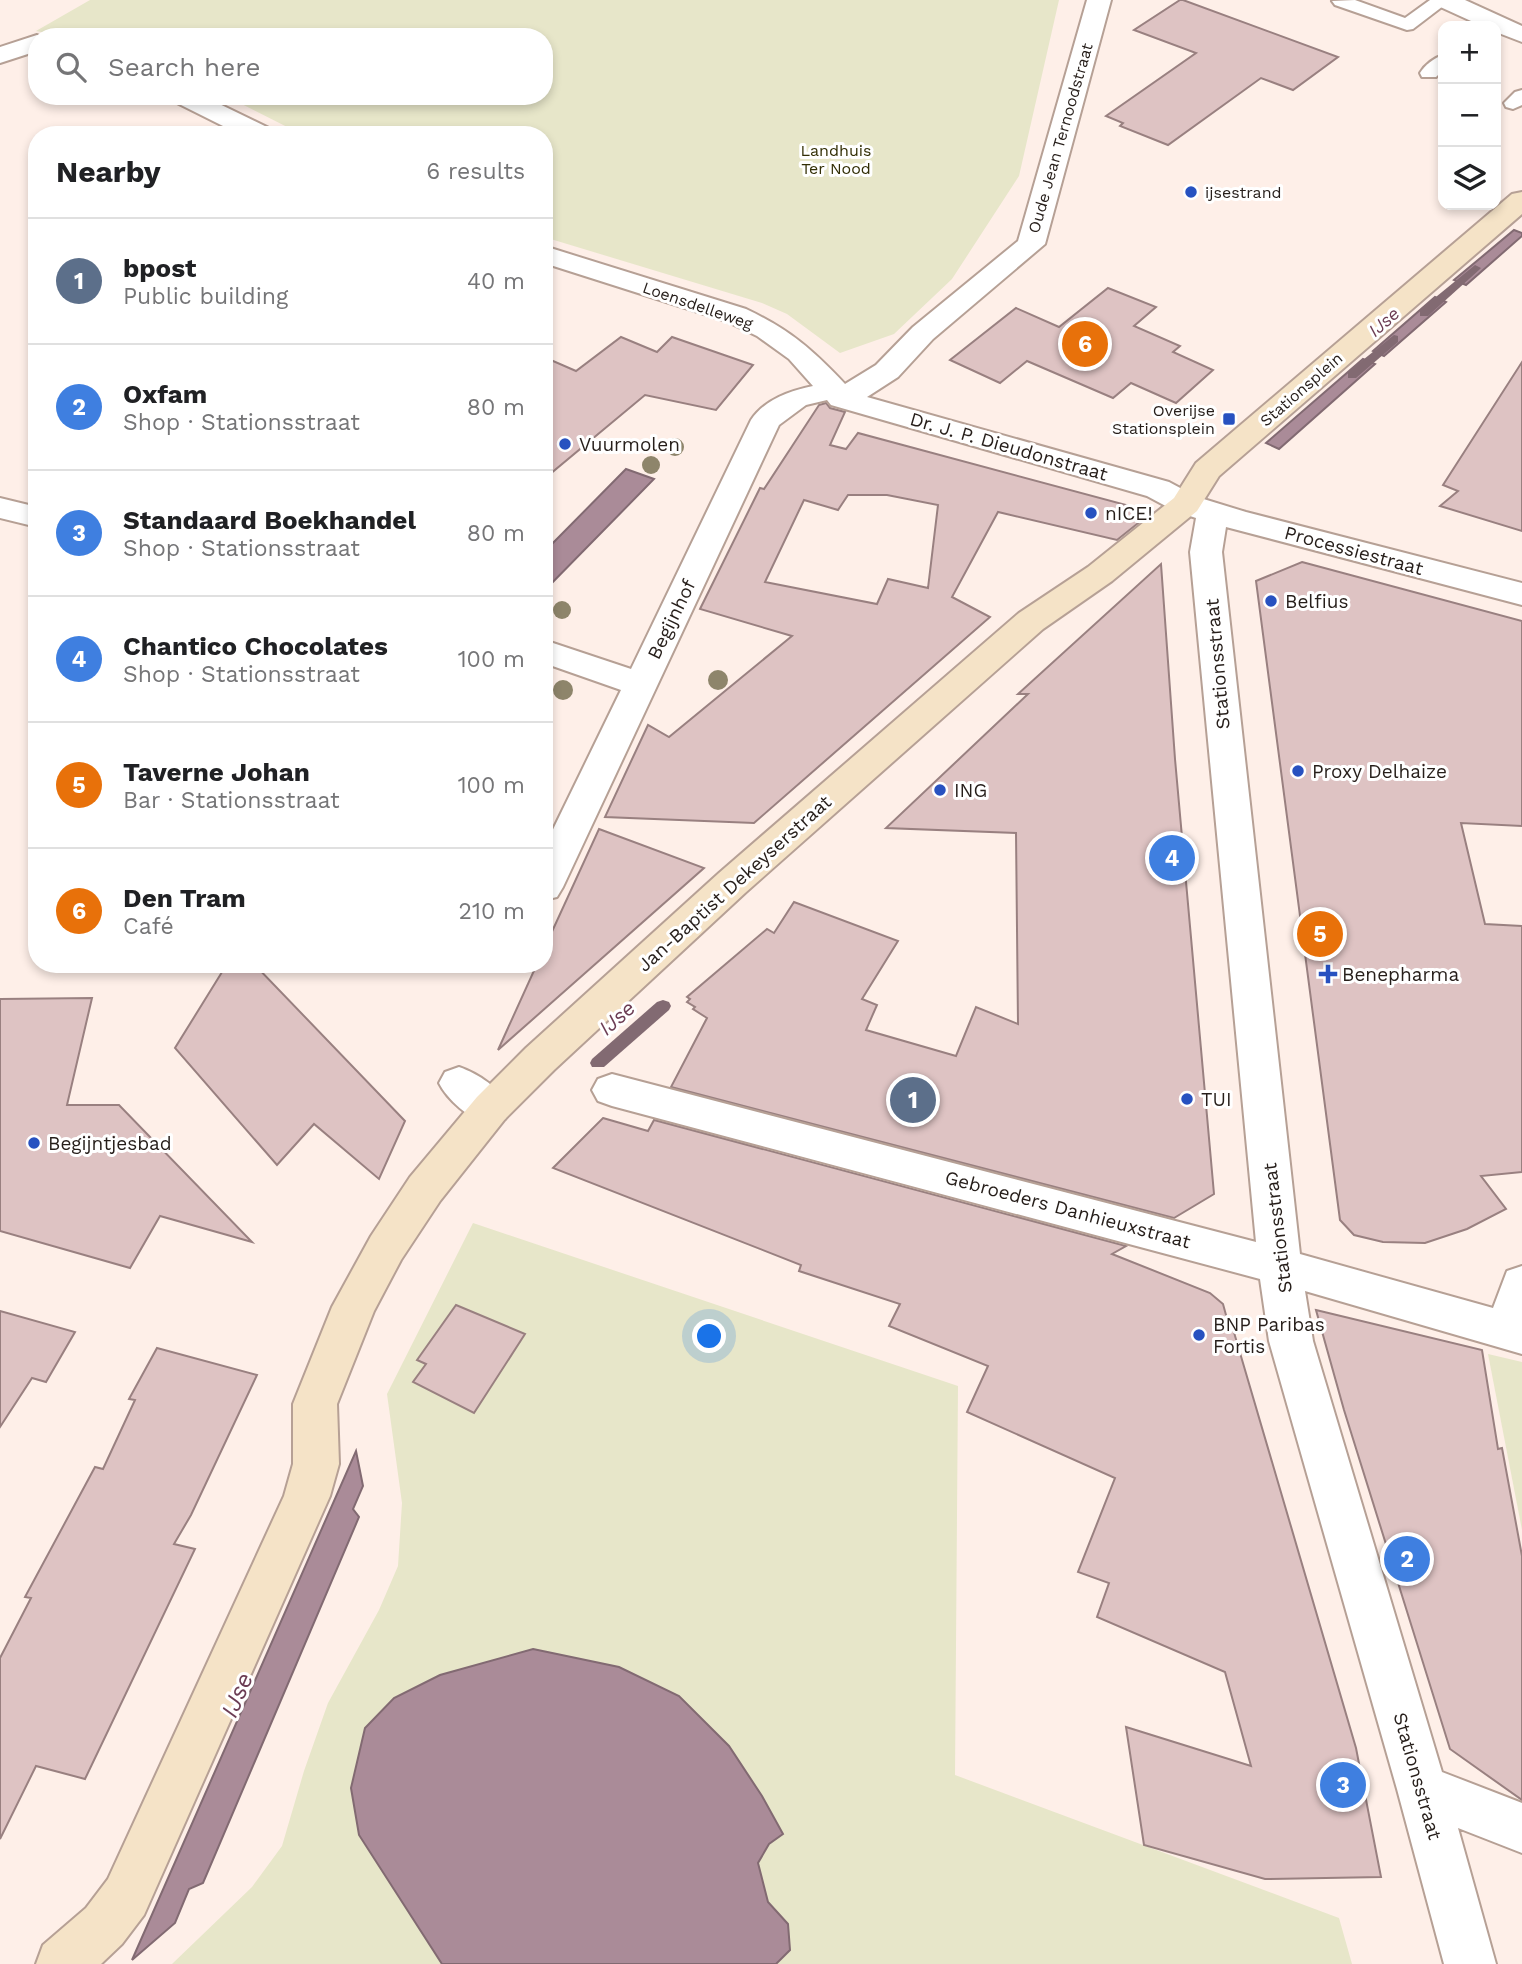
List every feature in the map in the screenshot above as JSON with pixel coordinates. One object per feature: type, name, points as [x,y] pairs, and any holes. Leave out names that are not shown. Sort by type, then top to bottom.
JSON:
[{"type":"main road","name":"Stationsplein","points":[[1199,508],[1206,470],[1522,200]]},
{"type":"main road","name":"Jan-Baptist Dekeyserstraat","points":[[62,1964],[104,1926],[127,1898],[307,1496],[316,1464],[315,1404],[354,1307],[386,1248],[425,1189],[475,1096],[540,1059],[732,883],[1031,621],[1199,508]]},
{"type":"street","name":"Oude Jean Ternoodstraat","points":[[837,395],[887,371],[923,333],[1031,243],[1099,0]]},
{"type":"street","points":[[1443,0],[1484,21]]},
{"type":"street","points":[[1501,28],[1522,35]]},
{"type":"street","points":[[0,55],[28,46]]},
{"type":"street","points":[[201,105],[244,126]]},
{"type":"street","name":"Loensdelleweg","points":[[553,257],[736,315],[767,330],[799,353],[837,395]]},
{"type":"street","name":"Dr. J. P. Dieudonstraat","points":[[837,395],[1158,489],[1199,508]]},
{"type":"street","name":"Begijnhof","points":[[553,868],[766,420],[795,399],[837,395]]},
{"type":"street","points":[[0,508],[28,515]]},
{"type":"street","name":"Processiestraat","points":[[1199,508],[1522,594]]},
{"type":"street","name":"Stationsstraat","points":[[1199,508],[1206,552],[1280,1266],[1291,1341],[1422,1789],[1470,1964]]},
{"type":"street","points":[[553,654],[640,684]]},
{"type":"street","name":"Gebroeders Danhieuxstraat","points":[[612,1090],[1166,1235],[1514,1333]]},
{"type":"street","points":[[1514,1333],[1522,1284]]},
{"type":"street","points":[[1422,1789],[1522,1828]]},
{"type":"lane","points":[[1341,1],[1407,25],[1443,0]]},
{"type":"green space","name":"Landhuis Ter Nood","points":[[90,0],[1059,0],[1019,176],[952,279],[894,334],[840,353],[787,314],[762,303],[553,240],[553,126],[285,126],[244,105],[553,105],[553,28],[41,28]]},
{"type":"green space","points":[[473,1223],[958,1386],[955,1775],[1339,1918],[1352,1964],[172,1964],[252,1887],[282,1846],[328,1703],[379,1610],[398,1566],[402,1503],[387,1394]]},
{"type":"green space","points":[[1488,1354],[1522,1362],[1522,1530]]},
{"type":"shaded area","points":[[1514,230],[1522,233],[1522,236],[1466,285],[1454,280]]},
{"type":"shaded area","points":[[1435,297],[1446,302],[1384,356],[1373,351]]},
{"type":"shaded area","points":[[1363,359],[1375,364],[1279,449],[1266,443]]},
{"type":"shaded area","points":[[626,469],[654,479],[553,582],[553,543]]},
{"type":"shaded area","points":[[356,1451],[363,1486],[353,1509],[359,1517],[203,1883],[189,1889],[175,1923],[132,1960]]},
{"type":"shaded area","points":[[533,1649],[619,1667],[679,1696],[729,1746],[783,1834],[769,1844],[758,1863],[768,1902],[788,1924],[790,1950],[776,1964],[442,1964],[359,1835],[351,1788],[365,1728],[394,1698],[440,1675]]},
{"type":"building","points":[[1180,0],[1338,57],[1293,90],[1261,78],[1168,145],[1120,126],[1123,123],[1106,116],[1196,53],[1134,30]]},
{"type":"building","points":[[1108,288],[1156,307],[1134,326],[1180,346],[1173,352],[1213,370],[1176,403],[1131,383],[1113,398],[1027,361],[1000,383],[950,360],[1016,308],[1059,327]]},
{"type":"building","points":[[621,337],[657,352],[672,337],[753,365],[716,410],[645,395],[553,472],[553,361],[576,371]]},
{"type":"building","points":[[1522,362],[1522,531],[1440,506],[1458,491],[1443,485]]},
{"type":"building","points":[[826,403],[830,408],[845,412],[830,445],[846,449],[858,433],[1152,512],[1117,540],[998,512],[952,597],[990,617],[754,823],[605,817],[648,725],[669,737],[792,636],[700,609],[760,488],[764,489],[819,405]],"holes":[[[848,495],[887,495],[938,505],[928,588],[888,579],[877,604],[765,582],[804,500],[838,510]]]},
{"type":"building","points":[[1302,562],[1522,621],[1522,826],[1461,823],[1485,924],[1522,926],[1522,1172],[1481,1176],[1506,1209],[1467,1229],[1425,1243],[1383,1242],[1354,1235],[1340,1220],[1256,581]]},
{"type":"building","points":[[1161,564],[1175,759],[1214,1194],[1174,1218],[671,1087],[707,1018],[693,1009],[695,1007],[687,1002],[690,999],[687,997],[767,929],[774,933],[794,902],[898,941],[862,999],[877,1005],[866,1030],[956,1056],[976,1007],[1018,1024],[1016,833],[886,828],[1028,694],[1018,694]]},
{"type":"building","points":[[599,829],[704,868],[498,1050],[533,973],[553,973],[553,929]]},
{"type":"building","points":[[221,973],[263,973],[405,1121],[379,1179],[314,1124],[277,1165],[175,1048]]},
{"type":"building","points":[[92,998],[67,1105],[119,1105],[252,1242],[160,1216],[130,1268],[0,1231],[0,999]]},
{"type":"building","points":[[603,1118],[648,1131],[654,1120],[1126,1246],[1112,1254],[1210,1293],[1223,1304],[1229,1326],[1233,1329],[1356,1748],[1381,1877],[1265,1879],[1144,1845],[1126,1727],[1251,1766],[1225,1672],[1097,1617],[1109,1583],[1078,1572],[1115,1478],[967,1412],[988,1366],[889,1326],[900,1304],[799,1271],[801,1265],[553,1168]]},
{"type":"building","points":[[456,1305],[525,1334],[474,1413],[413,1382],[426,1364],[417,1360]]},
{"type":"building","points":[[1316,1310],[1482,1350],[1498,1449],[1502,1448],[1522,1556],[1522,1800],[1450,1749],[1344,1410]]},
{"type":"building","points":[[0,1311],[75,1332],[46,1382],[32,1378],[0,1427]]},
{"type":"building","points":[[157,1348],[257,1375],[191,1515],[174,1544],[195,1549],[85,1779],[36,1766],[0,1839],[0,1658],[31,1598],[25,1597],[95,1467],[103,1469],[135,1400],[129,1399]]},
{"type":"waterway","name":"IJse","points":[[1424,313],[1475,268]]},
{"type":"waterway","name":"IJse","points":[[1352,375],[1394,339]]},
{"type":"waterway","name":"IJse","points":[[598,1063],[663,1006]]},
{"type":"place","name":"ijsestrand","points":[[1191,192]]},
{"type":"place","name":"Den Tram","points":[[1085,344]]},
{"type":"place","name":"Overijse Stationsplein","points":[[1229,419]]},
{"type":"place","name":"Vuurmolen","points":[[565,444]]},
{"type":"place","name":"nICE!","points":[[1091,513]]},
{"type":"place","name":"Belfius","points":[[1271,601]]},
{"type":"place","name":"Proxy Delhaize","points":[[1298,771]]},
{"type":"place","name":"ING","points":[[940,790]]},
{"type":"place","name":"Chantico Chocolates","points":[[1172,858]]},
{"type":"place","name":"Taverne Johan","points":[[1320,934]]},
{"type":"place","name":"Benepharma","points":[[1328,974]]},
{"type":"place","name":"TUI","points":[[1187,1099]]},
{"type":"place","name":"bpost","points":[[913,1100]]},
{"type":"place","name":"Begijntjesbad","points":[[34,1143]]},
{"type":"place","name":"BNP Paribas Fortis","points":[[1199,1335]]},
{"type":"place","name":"Oxfam","points":[[1407,1559]]},
{"type":"place","name":"Standaard Boekhandel","points":[[1343,1785]]}]
